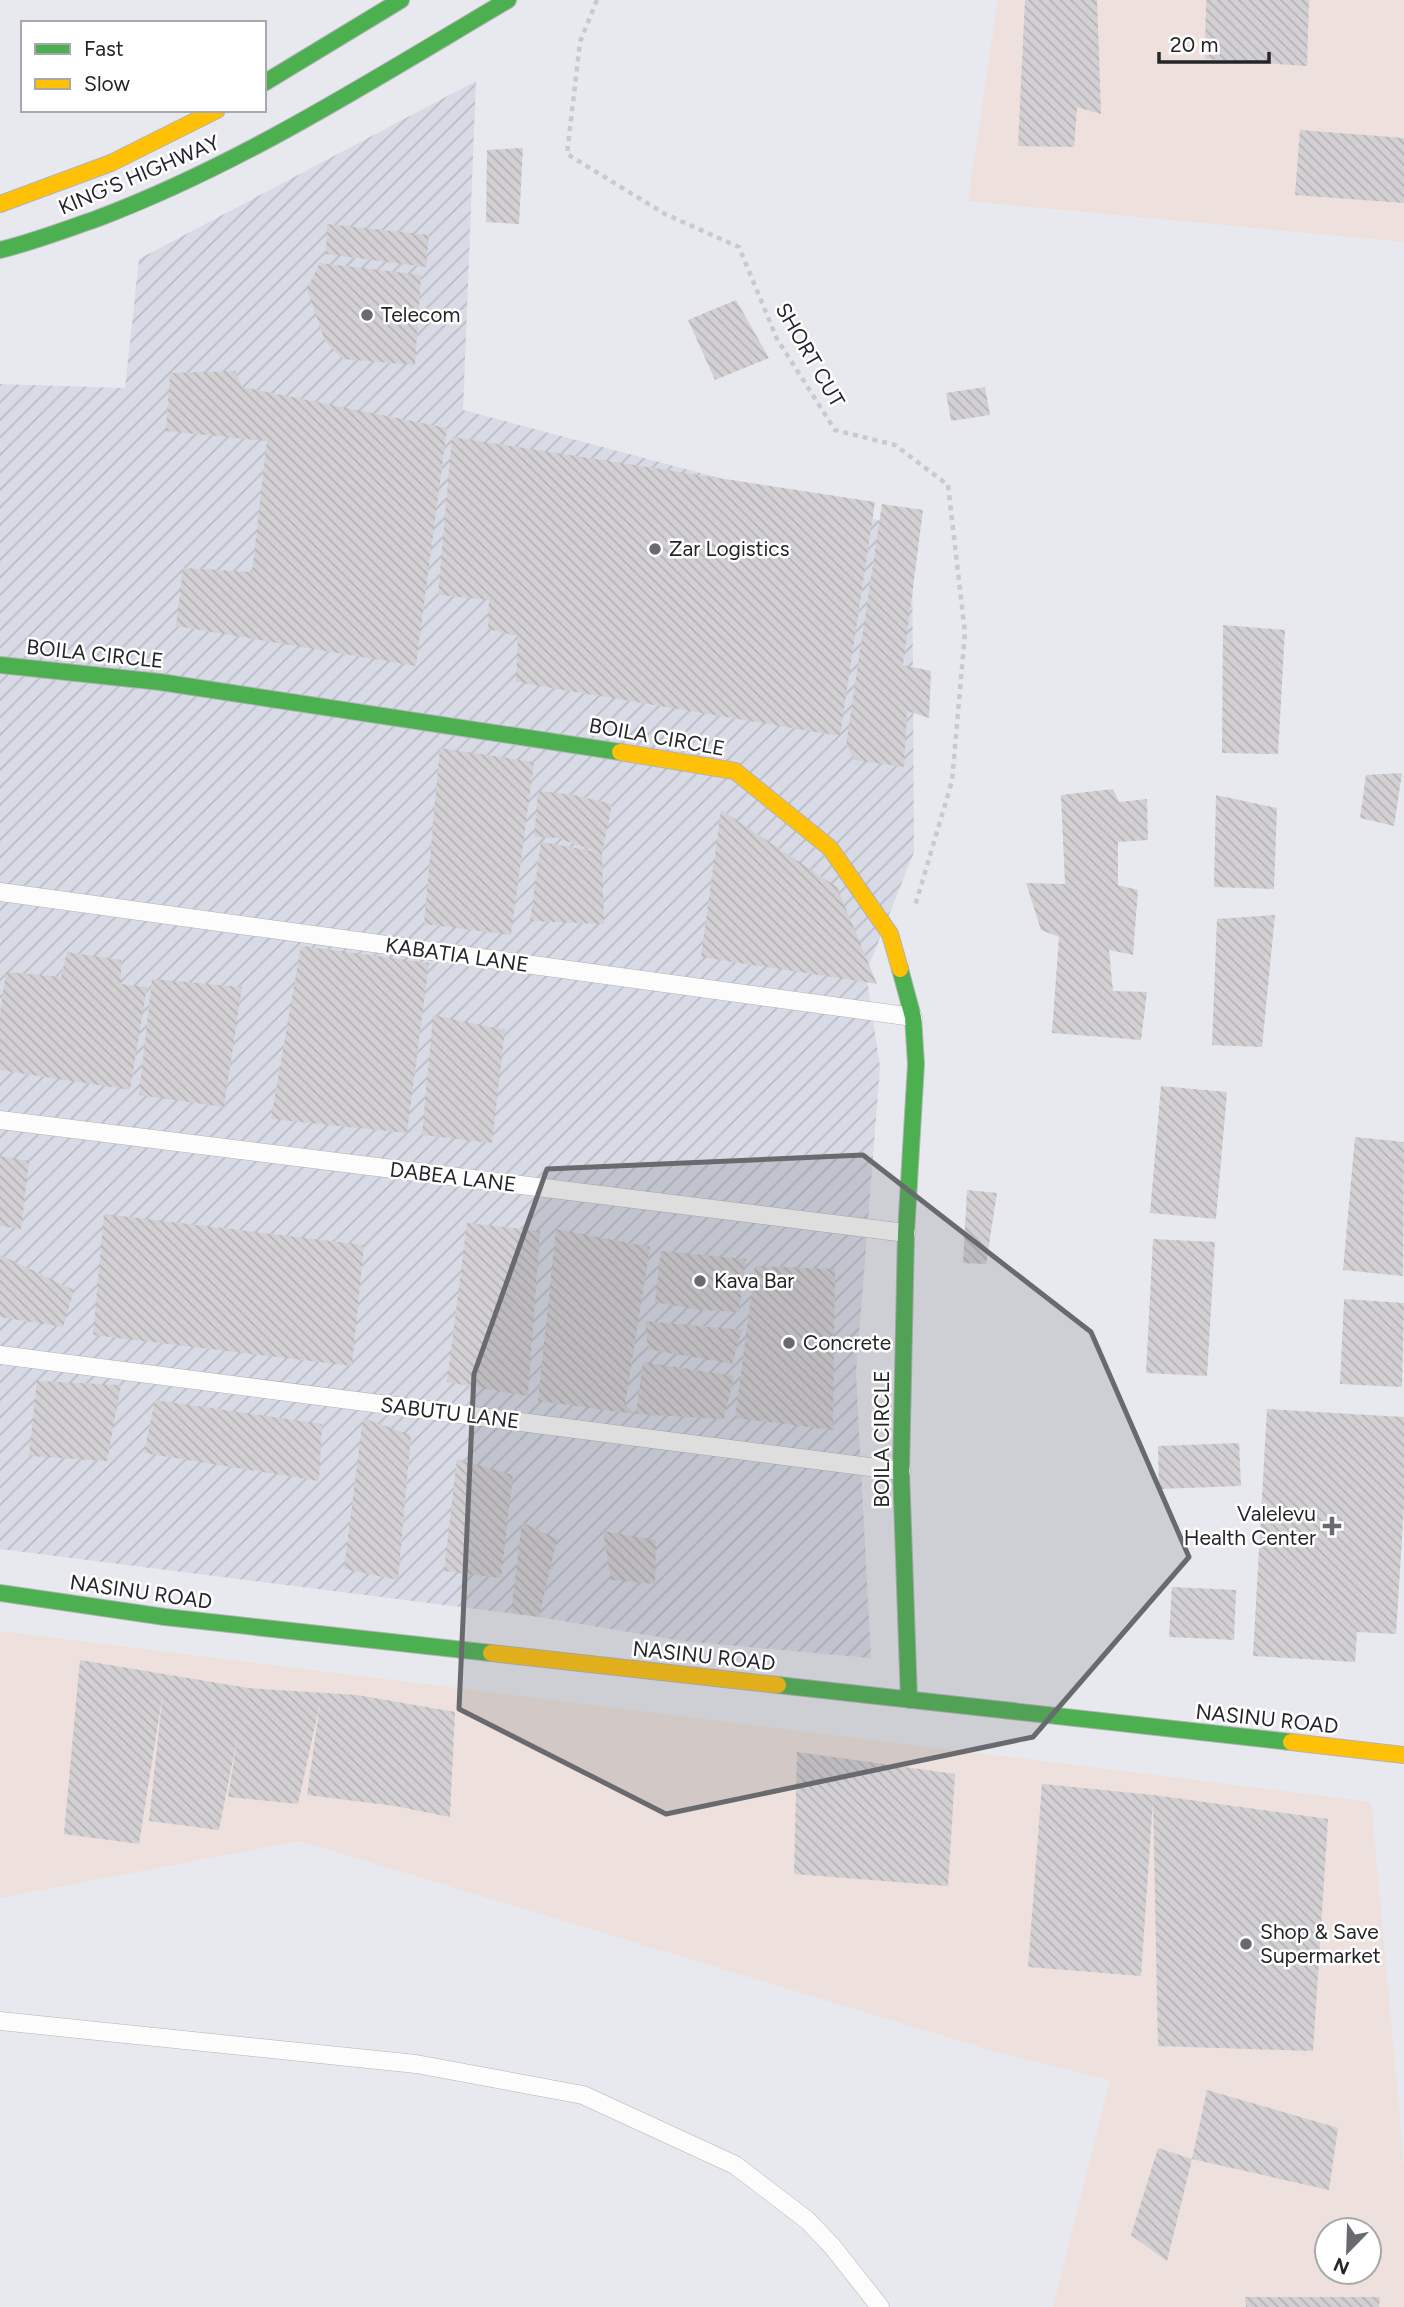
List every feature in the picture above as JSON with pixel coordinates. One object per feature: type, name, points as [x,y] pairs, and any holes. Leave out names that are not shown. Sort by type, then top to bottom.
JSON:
[{"type":"main road","points":[[266,82],[401,0]]},
{"type":"main road","name":"KING'S HIGHWAY","points":[[0,250],[105,216],[187,181],[270,138],[508,0]]},
{"type":"main road","name":"KING'S HIGHWAY","points":[[0,204],[82,174],[171,136],[213,112]]},
{"type":"main road","name":"BOILA CIRCLE","points":[[0,665],[160,682],[551,740],[735,771],[830,848],[890,934],[913,1017],[916,1064],[906,1233],[901,1471],[909,1700]]},
{"type":"main road","name":"NASINU ROAD","points":[[0,1593],[164,1617],[1404,1755]]},
{"type":"lane","name":"KABATIA LANE","points":[[0,892],[913,1017]]},
{"type":"lane","name":"DABEA LANE","points":[[0,1121],[906,1233]]},
{"type":"lane","name":"SABUTU LANE","points":[[0,1355],[901,1471]]},
{"type":"lane","points":[[0,2021],[416,2064],[583,2095],[734,2165],[807,2220],[832,2246],[880,2307]]},
{"type":"path","name":"SHORT CUT","points":[[597,0],[580,42],[567,154],[665,214],[738,247],[777,339],[835,430],[895,445],[948,485],[965,633],[952,781],[914,912]]},
{"type":"highlighted area","points":[[863,1155],[1091,1332],[1189,1557],[1033,1737],[666,1814],[459,1709],[474,1374],[547,1169]]},
{"type":"shaded area","points":[[998,0],[1404,0],[1404,242],[968,201]]},
{"type":"shaded area","points":[[476,81],[463,410],[912,529],[914,852],[866,973],[880,1067],[856,1374],[871,1658],[682,1641],[539,1617],[0,1549],[0,384],[125,388],[139,259]]},
{"type":"shaded area","points":[[0,1631],[1371,1802],[1404,2166],[1404,2307],[1053,2307],[1110,2080],[993,2051],[300,1841],[0,1898]]},
{"type":"building","points":[[1025,0],[1097,0],[1101,114],[1077,107],[1074,147],[1018,146]]},
{"type":"building","points":[[1206,0],[1309,0],[1307,66],[1205,59]]},
{"type":"building","points":[[1300,130],[1404,138],[1404,203],[1295,195]]},
{"type":"building","points":[[523,148],[519,224],[486,222],[487,150]]},
{"type":"building","points":[[327,224],[429,235],[426,267],[326,254]]},
{"type":"building","name":"Telecom","points":[[320,263],[421,275],[415,365],[343,359],[325,341],[307,289]]},
{"type":"building","points":[[736,300],[769,358],[715,380],[688,320]]},
{"type":"building","points":[[235,371],[242,387],[447,428],[416,666],[176,626],[183,568],[252,572],[267,441],[166,431],[170,373]]},
{"type":"building","points":[[985,387],[990,415],[951,421],[946,393]]},
{"type":"building","name":"Zar Logistics","points":[[452,437],[875,502],[840,736],[516,682],[518,636],[488,629],[489,600],[438,595]]},
{"type":"building","points":[[882,504],[923,510],[903,665],[931,671],[929,718],[907,711],[904,767],[855,760],[846,745]]},
{"type":"building","points":[[1223,625],[1285,630],[1278,754],[1222,753]]},
{"type":"building","points":[[440,748],[534,762],[511,935],[424,924]]},
{"type":"building","points":[[1402,773],[1394,826],[1360,818],[1366,775]]},
{"type":"building","points":[[1113,789],[1119,802],[1147,799],[1148,840],[1118,842],[1118,885],[1138,890],[1133,955],[1109,950],[1113,991],[1147,992],[1141,1040],[1052,1033],[1059,937],[1041,930],[1026,883],[1065,884],[1061,795]]},
{"type":"building","points":[[538,791],[574,795],[612,804],[602,853],[604,924],[530,921],[541,842],[599,852],[557,838],[534,837]]},
{"type":"building","points":[[1216,795],[1277,808],[1274,889],[1214,887]]},
{"type":"building","points":[[721,810],[837,887],[877,984],[701,957]]},
{"type":"building","points":[[1275,915],[1262,1047],[1212,1045],[1217,919]]},
{"type":"building","points":[[301,946],[429,963],[407,1133],[271,1119]]},
{"type":"building","points":[[67,952],[121,960],[121,984],[147,987],[130,1090],[0,1070],[0,1013],[6,972],[61,977]]},
{"type":"building","points":[[152,979],[242,987],[224,1107],[139,1095]]},
{"type":"building","points":[[433,1015],[505,1030],[492,1143],[422,1135]]},
{"type":"building","points":[[1161,1086],[1227,1092],[1216,1219],[1150,1213]]},
{"type":"building","points":[[1355,1137],[1404,1142],[1403,1276],[1343,1270]]},
{"type":"building","points":[[0,1156],[29,1161],[21,1229],[0,1226]]},
{"type":"building","points":[[967,1190],[997,1193],[986,1264],[963,1263]]},
{"type":"building","points":[[104,1214],[364,1245],[352,1366],[93,1335]]},
{"type":"building","points":[[467,1223],[540,1231],[528,1396],[447,1382]]},
{"type":"building","points":[[556,1229],[650,1247],[625,1405],[636,1414],[538,1401]]},
{"type":"building","points":[[1153,1239],[1215,1242],[1207,1376],[1146,1373]]},
{"type":"building","name":"Kava Bar","points":[[661,1251],[746,1259],[739,1312],[700,1310],[655,1302]]},
{"type":"building","points":[[0,1255],[74,1290],[63,1327],[0,1317]]},
{"type":"building","name":"Concrete","points":[[755,1266],[835,1269],[833,1430],[735,1418]]},
{"type":"building","points":[[1344,1299],[1404,1303],[1402,1387],[1340,1384]]},
{"type":"building","points":[[645,1321],[742,1330],[732,1364],[648,1349]]},
{"type":"building","points":[[643,1362],[734,1376],[724,1419],[636,1414]]},
{"type":"building","points":[[37,1381],[121,1385],[107,1461],[29,1456]]},
{"type":"building","points":[[155,1400],[322,1424],[319,1481],[144,1453]]},
{"type":"building","name":"Valelevu Health Center","points":[[1267,1409],[1404,1417],[1404,1506],[1396,1634],[1357,1632],[1355,1662],[1253,1656]]},
{"type":"building","points":[[363,1418],[411,1435],[398,1580],[344,1569]]},
{"type":"building","points":[[1239,1443],[1241,1486],[1159,1489],[1158,1446]]},
{"type":"building","points":[[457,1459],[513,1475],[501,1578],[444,1571]]},
{"type":"building","points":[[522,1522],[557,1539],[539,1617],[511,1613]]},
{"type":"building","points":[[603,1531],[656,1540],[655,1584],[611,1580]]},
{"type":"building","points":[[1172,1587],[1236,1590],[1234,1640],[1169,1637]]},
{"type":"building","points":[[80,1660],[248,1688],[357,1695],[455,1712],[450,1817],[395,1806],[307,1795],[320,1703],[298,1804],[228,1797],[238,1734],[219,1830],[149,1821],[163,1692],[139,1844],[64,1834]]},
{"type":"building","points":[[797,1752],[955,1774],[948,1886],[794,1874]]},
{"type":"building","points":[[1042,1784],[1153,1795],[1328,1819],[1313,2051],[1158,2046],[1153,1800],[1141,1976],[1028,1967]]},
{"type":"building","points":[[1207,2090],[1338,2128],[1329,2190],[1192,2159]]},
{"type":"building","points":[[1158,2148],[1192,2159],[1167,2261],[1131,2235]]},
{"type":"building","points":[[1245,2297],[1380,2297],[1379,2307],[1246,2307]]},
{"type":"traffic: fast","points":[[266,82],[401,0]]},
{"type":"traffic: fast","points":[[0,250],[96,219],[203,173],[357,90],[508,0]]},
{"type":"traffic: fast","points":[[0,665],[160,682],[620,752]]},
{"type":"traffic: fast","points":[[900,969],[913,1017],[916,1064],[906,1233],[901,1471],[909,1700]]},
{"type":"traffic: fast","points":[[0,1593],[165,1617],[491,1653]]},
{"type":"traffic: fast","points":[[778,1685],[1291,1742]]},
{"type":"traffic: slow","points":[[0,204],[111,163],[213,112]]},
{"type":"traffic: slow","points":[[620,752],[735,771],[830,848],[890,934],[900,969]]},
{"type":"traffic: slow","points":[[491,1653],[778,1685]]},
{"type":"traffic: slow","points":[[1291,1742],[1404,1755]]},
{"type":"place","name":"Telecom","points":[[367,315]]},
{"type":"place","name":"Zar Logistics","points":[[655,549]]},
{"type":"place","name":"Kava Bar","points":[[700,1281]]},
{"type":"place","name":"Concrete","points":[[789,1343]]},
{"type":"place","name":"Valelevu Health Center","points":[[1332,1526]]},
{"type":"place","name":"Shop & Save Supermarket","points":[[1246,1944]]}]
